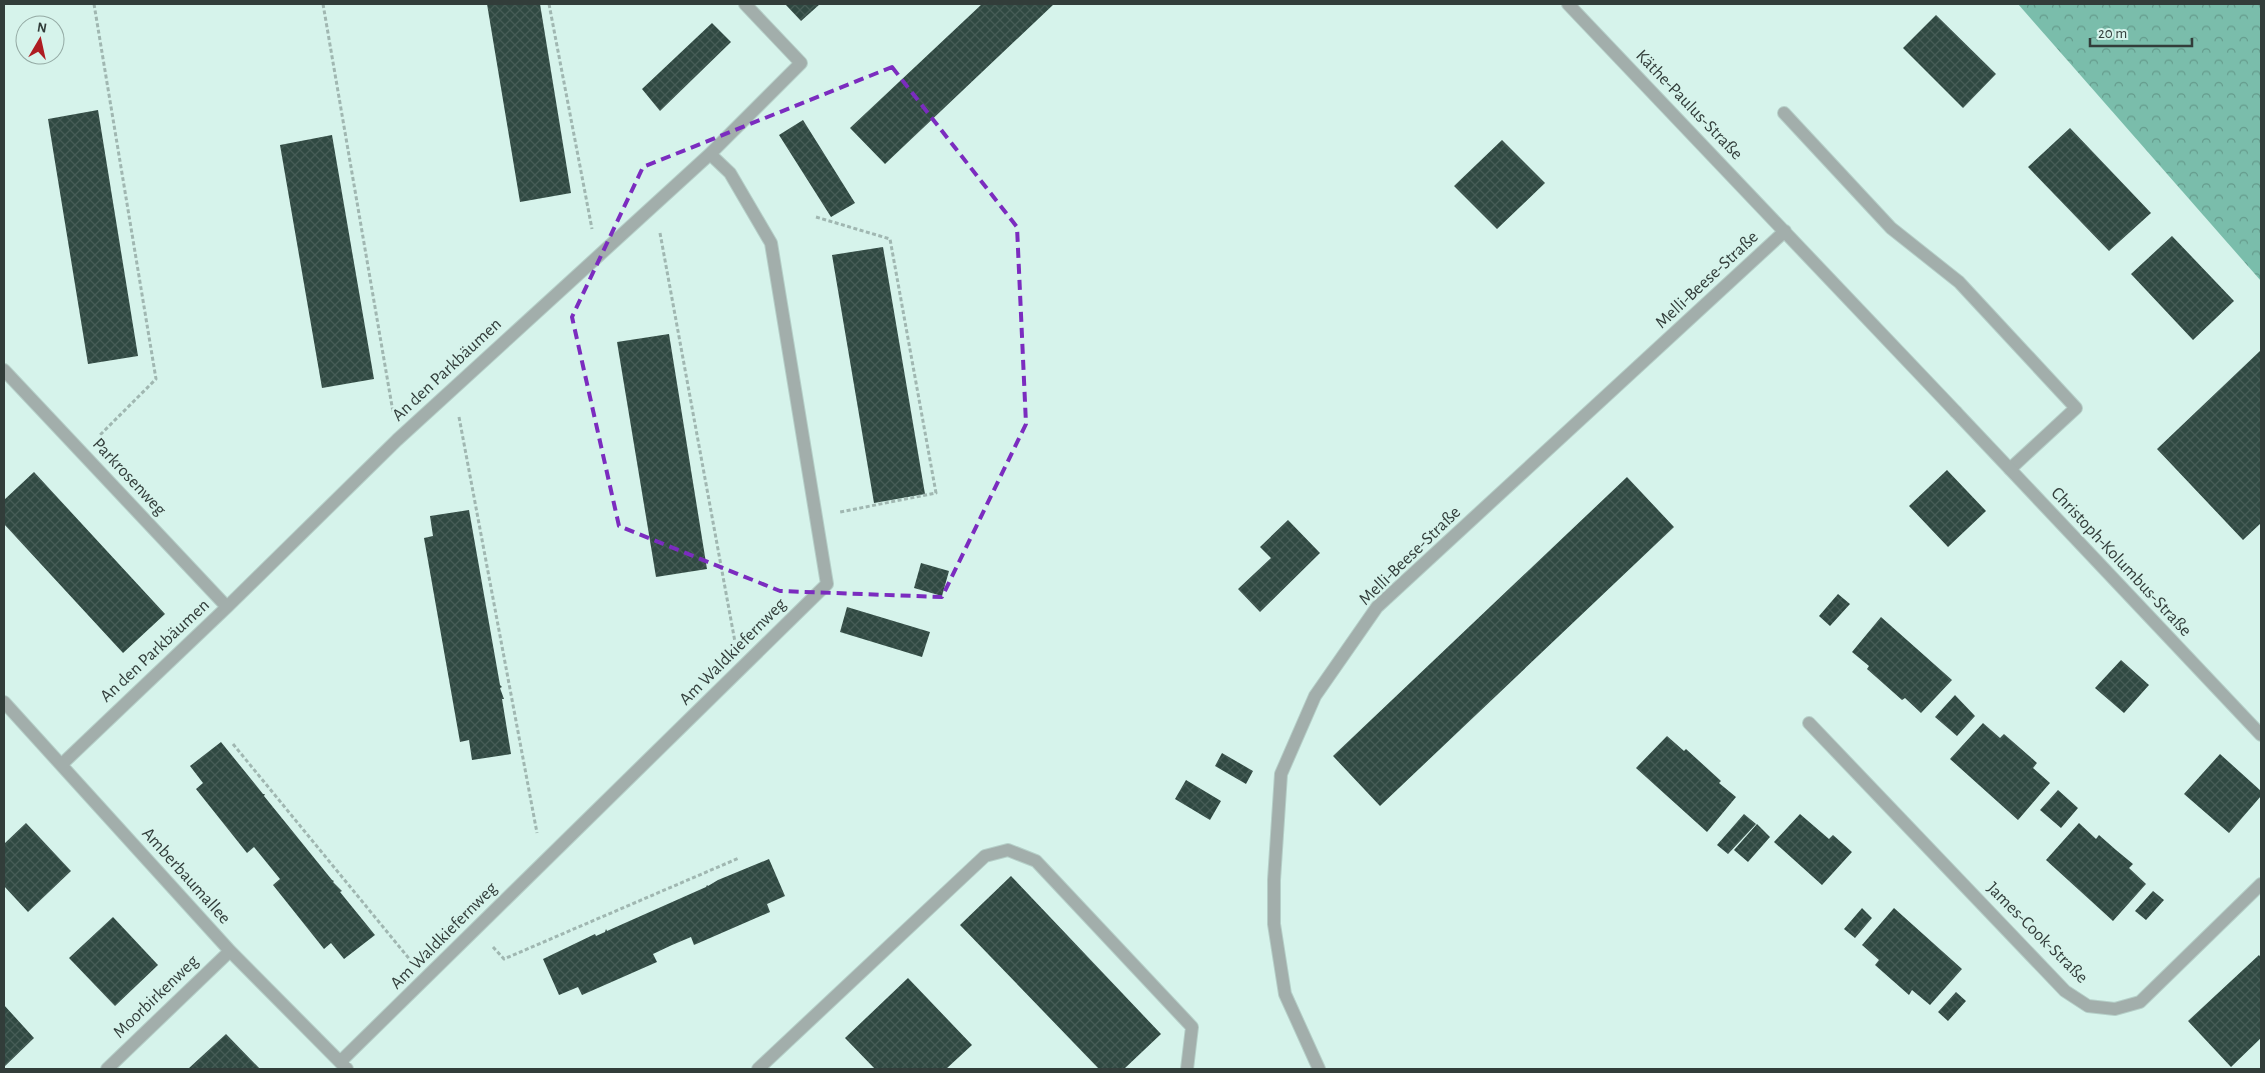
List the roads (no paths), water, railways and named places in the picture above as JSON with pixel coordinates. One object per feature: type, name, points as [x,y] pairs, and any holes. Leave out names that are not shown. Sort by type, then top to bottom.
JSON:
[{"type":"street","name":"An den Parkbäumen","points":[[62,764],[227,608],[397,440],[710,154],[801,63],[746,4]]},
{"type":"street","name":"Käthe-Paulus-Straße","points":[[1568,4],[1956,412]]},
{"type":"street","points":[[1784,113],[1891,228],[1959,282],[2076,408],[2010,469]]},
{"type":"street","name":"Am Waldkiefernweg","points":[[344,1066],[477,928],[827,584],[771,243],[730,173],[710,154]]},
{"type":"street","name":"Melli-Beese-Straße","points":[[1319,1069],[1285,994],[1274,924],[1274,880],[1281,774],[1315,696],[1377,607],[1785,231]]},
{"type":"street","name":"Parkrosenweg","points":[[4,370],[227,608]]},
{"type":"street","name":"Christoph-Kolumbus-Straße","points":[[1956,412],[2261,735]]},
{"type":"street","name":"Amberbaumallee","points":[[4,702],[230,951],[344,1066]]},
{"type":"street","name":"James-Cook-Straße","points":[[1809,723],[2066,991],[2088,1006],[2116,1008],[2140,1002],[2261,884]]},
{"type":"street","points":[[758,1069],[985,856],[1008,850],[1036,861],[1192,1027],[1187,1069]]},
{"type":"street","name":"Moorbirkenweg","points":[[106,1069],[230,951]]}]
